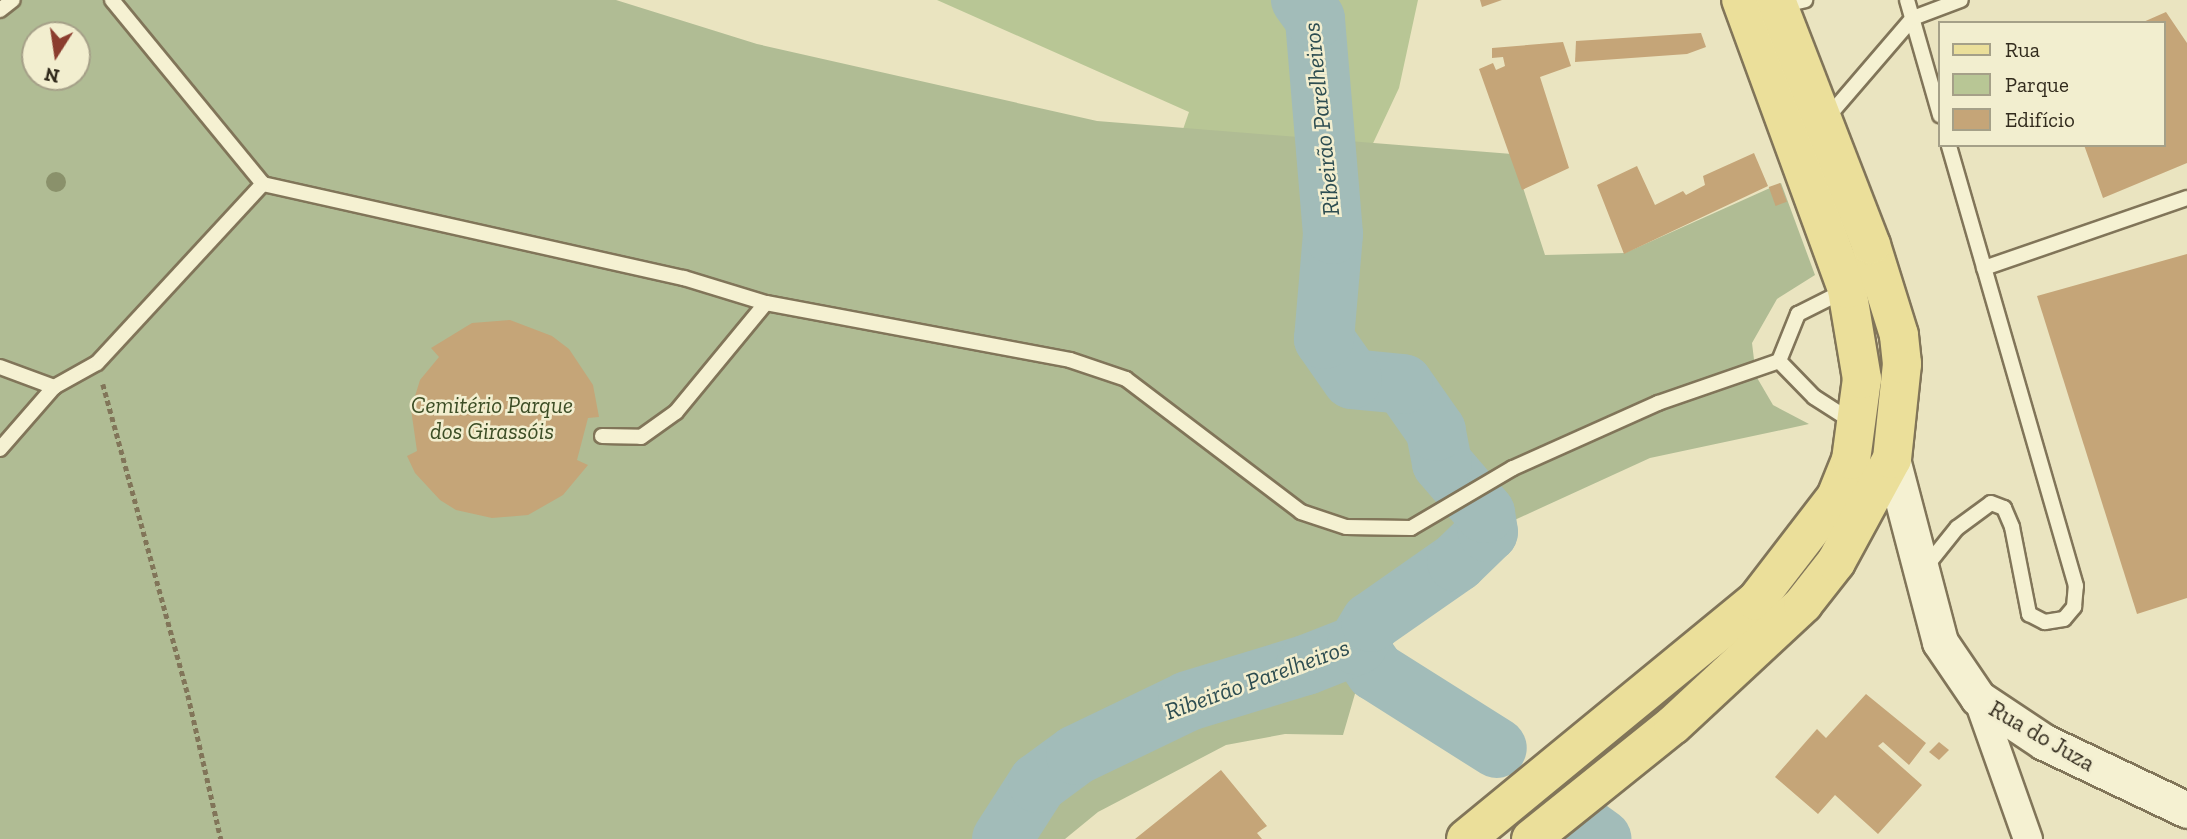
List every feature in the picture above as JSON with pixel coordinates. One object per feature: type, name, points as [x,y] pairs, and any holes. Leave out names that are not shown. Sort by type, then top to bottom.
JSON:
[{"type":"main road","points":[[1466,839],[1756,601],[1836,497],[1851,460],[1857,424],[1860,357],[1847,289],[1741,0]]},
{"type":"main road","points":[[1531,839],[1673,725],[1803,604],[1836,562],[1892,459],[1902,364],[1883,280],[1825,121],[1786,2]]},
{"type":"main road","points":[[1847,289],[1883,280]]},
{"type":"main road","points":[[1857,424],[1892,459]]},
{"type":"street","name":"Rua do Juza","points":[[1892,459],[1941,642],[1978,698],[2044,742],[2187,810]]},
{"type":"street","points":[[1978,698],[2028,839]]},
{"type":"lane","points":[[0,10],[13,0]]},
{"type":"lane","points":[[112,0],[263,184],[684,278],[766,303],[1070,360],[1125,379],[1301,512],[1346,527],[1411,528],[1513,468],[1657,403],[1779,361],[1798,314],[1847,289]]},
{"type":"lane","points":[[1907,0],[1938,108]]},
{"type":"lane","points":[[1825,121],[1913,18],[1961,0]]},
{"type":"lane","points":[[1921,573],[1957,528],[1991,503],[2004,508],[2012,527],[2029,614],[2045,622],[2064,619],[2074,607],[2076,586],[1950,147]]},
{"type":"lane","points":[[0,449],[54,387],[97,363],[263,184]]},
{"type":"lane","points":[[1984,268],[2187,198]]},
{"type":"lane","points":[[602,436],[642,437],[676,412],[766,303]]},
{"type":"lane","points":[[1779,361],[1814,397],[1857,424]]},
{"type":"lane","points":[[0,367],[54,387]]},
{"type":"path","points":[[97,363],[188,695],[220,839]]},
{"type":"green space","name":"Cemitério Parque dos Girassóis","points":[[0,0],[616,0],[757,44],[1097,121],[1512,154],[1545,255],[1625,253],[1781,183],[1815,275],[1777,299],[1752,343],[1756,376],[1773,405],[1809,424],[1650,458],[1508,523],[1493,555],[1479,569],[1453,589],[1412,611],[1366,656],[1343,735],[1285,734],[1226,745],[1098,812],[1065,839],[0,839]]},
{"type":"green space","points":[[937,0],[1418,0],[1399,88],[1360,171],[1132,277],[1189,112]]},
{"type":"building","points":[[1480,0],[1502,0],[1482,7]]},
{"type":"building","points":[[2166,12],[2187,43],[2187,163],[2103,198],[2085,147],[2166,147],[2166,21],[2146,21]]},
{"type":"building","points":[[1701,33],[1706,47],[1687,54],[1575,62],[1576,41]]},
{"type":"building","points":[[1563,42],[1571,66],[1540,77],[1569,168],[1522,190],[1479,69],[1493,63],[1496,70],[1505,66],[1503,57],[1492,58],[1492,48]]},
{"type":"building","points":[[1754,153],[1768,186],[1624,254],[1597,185],[1637,166],[1655,205],[1683,191],[1686,195],[1705,185],[1703,176]]},
{"type":"building","points":[[1780,183],[1787,202],[1776,206],[1769,187]]},
{"type":"building","points":[[2187,254],[2187,598],[2137,614],[2037,296]]},
{"type":"building","points":[[510,320],[552,336],[569,349],[593,385],[599,417],[588,418],[577,460],[588,465],[563,495],[528,515],[492,518],[456,510],[440,500],[415,473],[407,456],[417,451],[411,409],[420,380],[439,357],[431,348],[472,323]]},
{"type":"building","points":[[1866,694],[1926,743],[1909,765],[1883,742],[1878,746],[1922,785],[1878,834],[1835,795],[1818,814],[1775,777],[1817,729],[1826,738]]},
{"type":"building","points":[[1939,742],[1949,750],[1939,760],[1929,752]]},
{"type":"building","points":[[1221,770],[1267,826],[1257,833],[1262,839],[1135,839]]},
{"type":"waterway","name":"Ribeirão Parelheiros","points":[[1002,839],[1038,783],[1076,755],[1188,701],[1306,665],[1357,645],[1371,622],[1457,562],[1488,532],[1485,513],[1442,463],[1436,431],[1403,384],[1352,379],[1324,339],[1333,234],[1315,19],[1301,0]]},
{"type":"waterway","points":[[1357,645],[1375,671],[1497,748]]},
{"type":"waterway","points":[[1578,822],[1601,839]]}]
